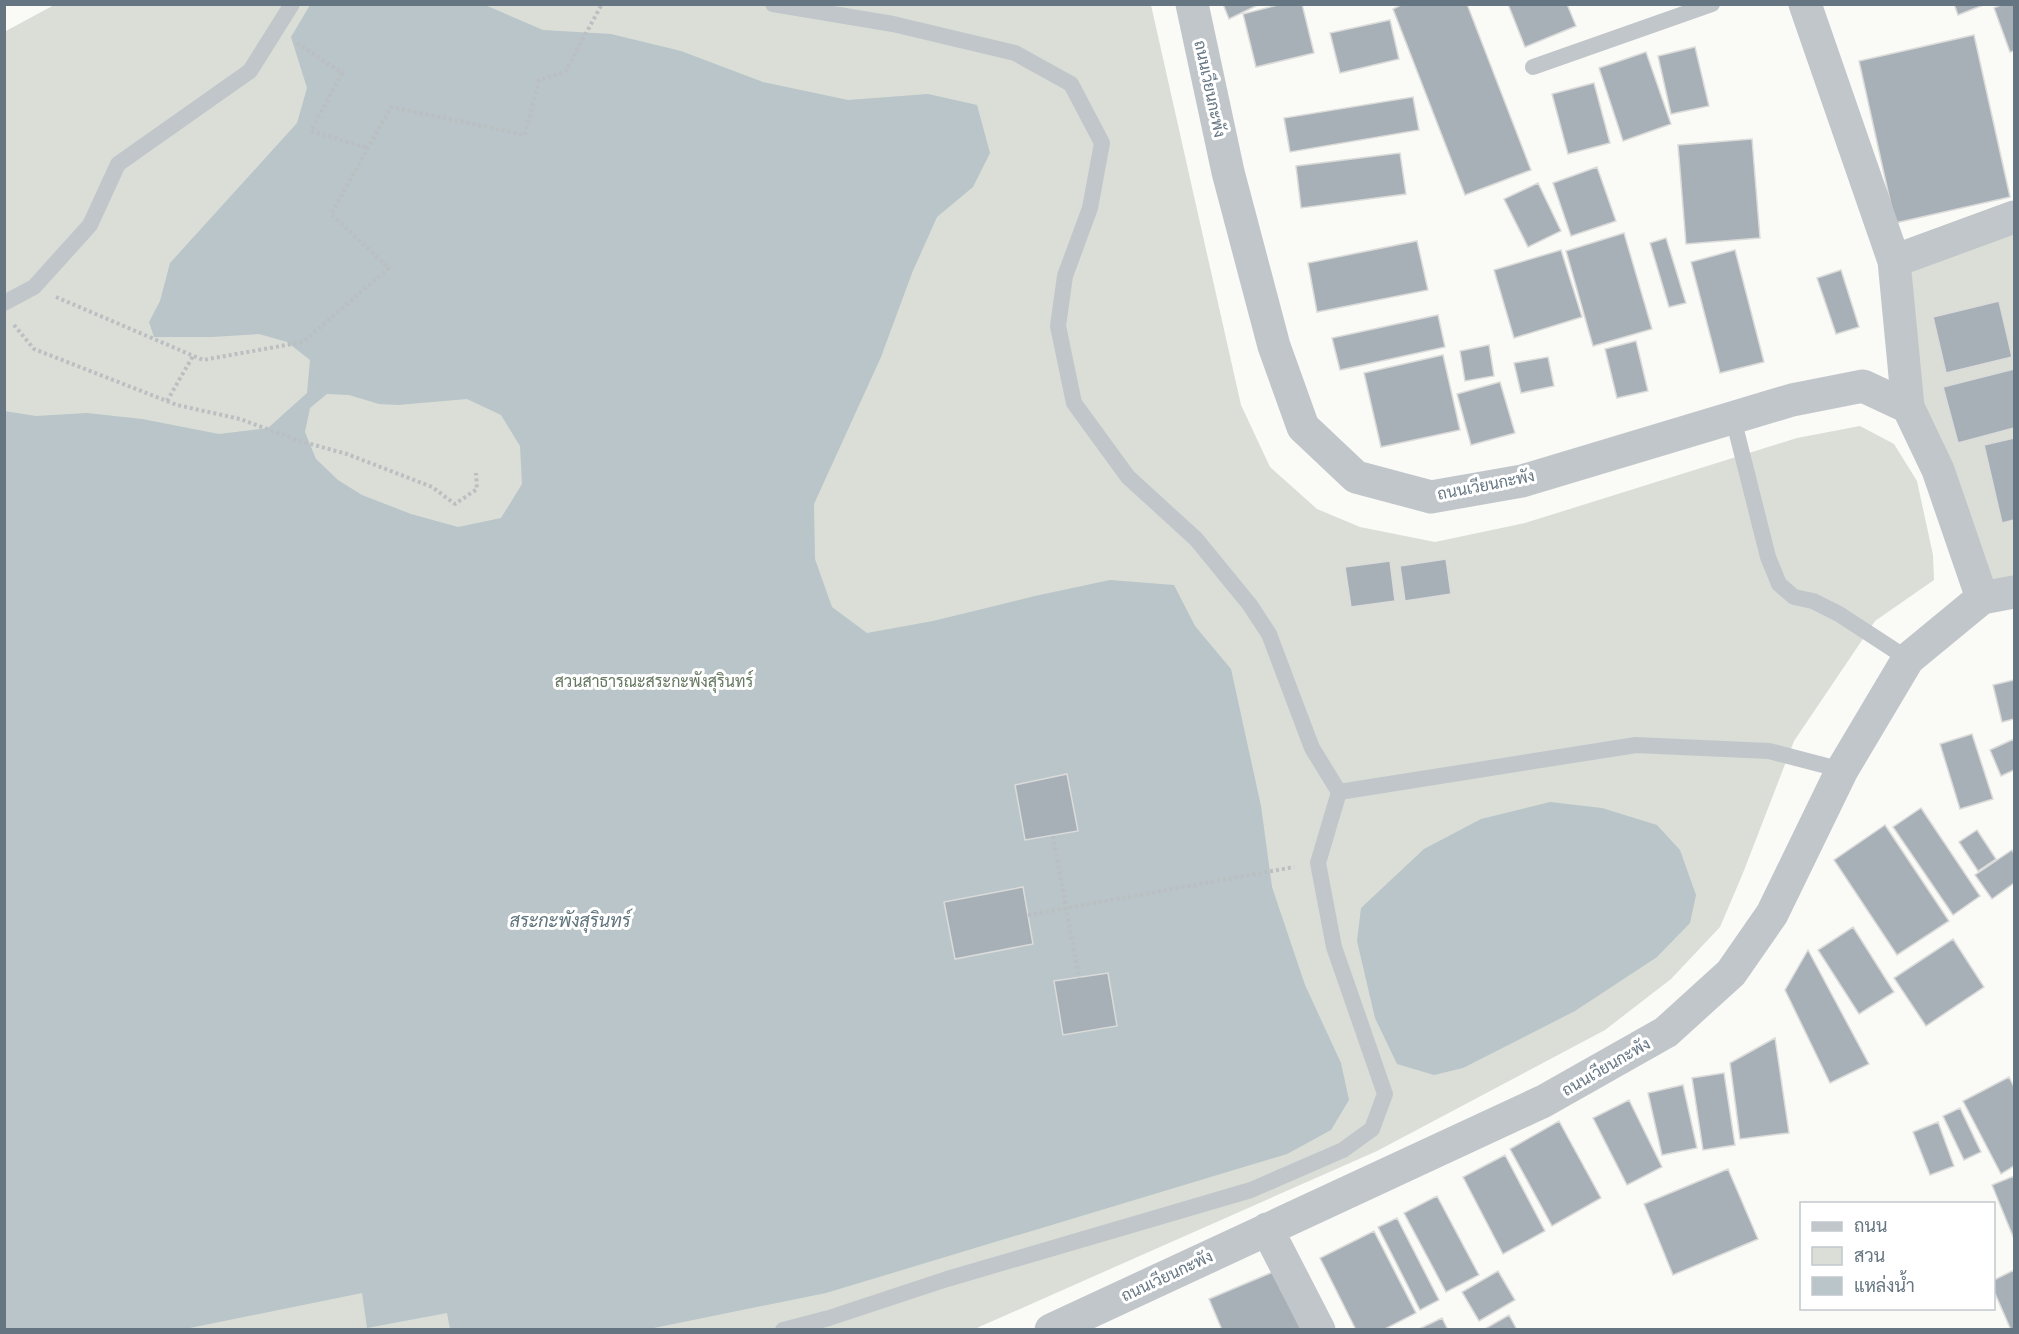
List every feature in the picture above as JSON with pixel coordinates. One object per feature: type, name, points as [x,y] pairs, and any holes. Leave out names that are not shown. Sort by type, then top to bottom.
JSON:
[{"type":"street","name":"ถนนเวียนกะพัง","points":[[1192,4],[1228,172],[1274,346],[1303,427],[1356,477],[1431,496],[1522,481],[1792,400],[1863,386],[1908,408]]},
{"type":"street","points":[[1805,4],[1894,261],[1908,408],[1938,470],[1982,598]]},
{"type":"street","points":[[1894,261],[2014,217]]},
{"type":"street","name":"ถนนเวียนกะพัง","points":[[1051,1329],[1544,1101],[1666,1032],[1731,973],[1772,914],[1842,770],[1908,659],[1982,598],[2014,592]]},
{"type":"street","points":[[1267,1229],[1319,1329]]},
{"type":"lane","points":[[4,303],[33,287],[90,225],[118,164],[250,70],[292,4]]},
{"type":"lane","points":[[773,4],[893,24],[1016,53],[1071,84],[1102,143],[1090,208],[1065,276],[1058,326],[1074,403],[1128,477],[1196,539],[1250,605],[1269,634],[1312,748],[1339,792],[1318,863],[1334,947],[1385,1094],[1372,1129],[1343,1150],[1251,1190],[947,1279],[829,1318],[783,1329]]},
{"type":"lane","points":[[1533,68],[1712,4]]},
{"type":"lane","points":[[1733,418],[1768,557],[1779,584],[1794,597],[1813,601],[1839,614],[1908,659]]},
{"type":"lane","points":[[1339,792],[1636,746],[1769,751],[1842,770]]},
{"type":"path","points":[[33,287],[203,360],[303,342],[389,267],[331,214],[391,107],[525,135],[539,80],[565,72],[603,4]]},
{"type":"path","points":[[277,30],[342,73],[311,131],[368,148]]},
{"type":"path","points":[[12,322],[34,349],[177,405],[240,419],[300,441],[348,454],[432,488],[456,504],[477,489],[476,474]]},
{"type":"path","points":[[167,401],[193,356]]},
{"type":"path","points":[[1053,836],[1079,978]]},
{"type":"path","points":[[1028,915],[1318,863]]},
{"type":"green space","name":"สระกะพังสุรินทร์","points":[[56,4],[1151,5],[1241,405],[1270,467],[1317,509],[1360,527],[1435,542],[1525,523],[1797,438],[1860,426],[1894,444],[1917,481],[1933,555],[1934,580],[1875,621],[1794,741],[1720,927],[1671,979],[1605,1030],[1377,1151],[973,1330],[5,1329],[4,32]]},
{"type":"green space","points":[[2014,217],[2014,592],[1982,598],[1938,470],[1894,261]]},
{"type":"water","name":"สระกะพังสุรินทร์","points":[[310,5],[485,5],[543,30],[611,34],[681,51],[763,82],[848,100],[928,94],[977,105],[990,153],[973,187],[937,217],[912,273],[881,357],[814,504],[815,559],[832,607],[867,633],[933,621],[1110,580],[1174,585],[1195,626],[1231,669],[1261,806],[1272,887],[1305,985],[1341,1063],[1349,1100],[1331,1130],[1287,1154],[826,1293],[649,1329],[450,1329],[447,1313],[367,1328],[362,1293],[185,1329],[5,1329],[4,411],[36,416],[87,413],[142,419],[219,434],[268,428],[307,393],[310,360],[287,342],[259,334],[154,337],[149,322],[160,301],[170,263],[297,123],[307,88],[291,37]],"holes":[[[327,394],[349,395],[379,404],[398,405],[467,399],[501,415],[520,446],[522,484],[501,518],[458,527],[411,514],[362,495],[338,480],[316,459],[305,432],[310,408]]]},
{"type":"water","points":[[1550,802],[1602,808],[1657,825],[1680,850],[1696,895],[1690,923],[1657,957],[1575,1011],[1463,1068],[1434,1075],[1397,1064],[1375,1018],[1357,941],[1361,908],[1424,849],[1481,819]]},
{"type":"building","points":[[1223,4],[1260,4],[1229,19]]},
{"type":"building","points":[[1282,4],[1302,4],[1314,53],[1256,67],[1243,14]]},
{"type":"building","points":[[1403,4],[1467,4],[1531,170],[1465,195],[1393,9]]},
{"type":"building","points":[[1508,4],[1567,4],[1576,26],[1525,47]]},
{"type":"building","points":[[1954,4],[1986,4],[1958,15]]},
{"type":"building","points":[[2003,4],[2014,4],[2014,51],[2010,52],[1994,8]]},
{"type":"building","points":[[1390,20],[1399,59],[1340,73],[1330,33]]},
{"type":"building","points":[[1974,35],[2010,197],[1895,223],[1859,61]]},
{"type":"building","points":[[1695,47],[1709,106],[1671,114],[1658,56]]},
{"type":"building","points":[[1646,52],[1671,124],[1623,141],[1599,68]]},
{"type":"building","points":[[1594,83],[1610,143],[1568,154],[1552,94]]},
{"type":"building","points":[[1413,97],[1419,130],[1290,152],[1284,118]]},
{"type":"building","points":[[1752,139],[1760,238],[1686,244],[1678,145]]},
{"type":"building","points":[[1400,153],[1406,194],[1301,208],[1296,166]]},
{"type":"building","points":[[1597,167],[1616,221],[1571,236],[1553,183]]},
{"type":"building","points":[[1538,183],[1561,231],[1528,247],[1504,199]]},
{"type":"building","points":[[1624,233],[1652,329],[1593,346],[1566,251]]},
{"type":"building","points":[[1666,238],[1686,303],[1669,307],[1650,243]]},
{"type":"building","points":[[1417,241],[1428,290],[1317,312],[1308,263]]},
{"type":"building","points":[[1561,250],[1582,317],[1514,338],[1494,270]]},
{"type":"building","points":[[1735,250],[1764,362],[1720,373],[1691,262]]},
{"type":"building","points":[[1841,270],[1859,327],[1836,334],[1817,278]]},
{"type":"building","points":[[1999,301],[2012,357],[1946,373],[1933,317]]},
{"type":"building","points":[[1438,315],[1445,347],[1340,370],[1332,338]]},
{"type":"building","points":[[1636,341],[1648,391],[1617,398],[1605,349]]},
{"type":"building","points":[[1489,345],[1494,376],[1465,381],[1460,351]]},
{"type":"building","points":[[1443,355],[1460,430],[1381,447],[1364,373]]},
{"type":"building","points":[[1548,357],[1554,386],[1521,393],[1514,363]]},
{"type":"building","points":[[2014,369],[2014,428],[1958,443],[1943,387]]},
{"type":"building","points":[[1500,382],[1515,433],[1471,445],[1457,394]]},
{"type":"building","points":[[2014,438],[2014,520],[2002,523],[1984,445]]},
{"type":"building","points":[[1446,559],[1451,594],[1405,601],[1400,566]]},
{"type":"building","points":[[1390,561],[1395,601],[1351,607],[1345,567]]},
{"type":"building","points":[[2014,680],[2014,719],[2002,722],[1993,685]]},
{"type":"building","points":[[1972,734],[1993,799],[1960,809],[1940,744]]},
{"type":"building","points":[[2014,739],[2014,770],[2001,776],[1990,750]]},
{"type":"building","points":[[1067,774],[1078,831],[1025,840],[1015,785]]},
{"type":"building","points":[[1921,808],[1980,896],[1953,915],[1893,827]]},
{"type":"building","points":[[1885,825],[1949,921],[1897,955],[1834,860]]},
{"type":"building","points":[[1977,830],[1996,859],[1978,871],[1959,842]]},
{"type":"building","points":[[2012,850],[2014,883],[1992,899],[1975,875]]},
{"type":"building","points":[[1023,887],[1033,944],[955,959],[944,902]]},
{"type":"building","points":[[1853,927],[1894,992],[1859,1014],[1818,950]]},
{"type":"building","points":[[1953,939],[1984,987],[1926,1026],[1894,978]]},
{"type":"building","points":[[1808,950],[1869,1064],[1830,1083],[1785,990]]},
{"type":"building","points":[[1108,973],[1117,1026],[1063,1035],[1054,981]]},
{"type":"building","points":[[1775,1038],[1789,1133],[1740,1139],[1730,1063]]},
{"type":"building","points":[[1724,1073],[1735,1145],[1703,1150],[1692,1078]]},
{"type":"building","points":[[2009,1077],[2014,1087],[2014,1166],[2001,1174],[1963,1101]]},
{"type":"building","points":[[1683,1085],[1697,1148],[1662,1155],[1648,1093]]},
{"type":"building","points":[[1629,1100],[1662,1167],[1627,1185],[1593,1118]]},
{"type":"building","points":[[1960,1108],[1981,1152],[1964,1160],[1943,1116]]},
{"type":"building","points":[[1559,1121],[1601,1198],[1552,1226],[1510,1149]]},
{"type":"building","points":[[1938,1122],[1954,1166],[1930,1175],[1913,1132]]},
{"type":"building","points":[[1505,1155],[1545,1231],[1503,1254],[1463,1177]]},
{"type":"building","points":[[1728,1169],[1758,1239],[1673,1275],[1644,1204]]},
{"type":"building","points":[[2014,1176],[2014,1239],[1992,1185]]},
{"type":"building","points":[[1437,1196],[1479,1275],[1446,1292],[1404,1213]]},
{"type":"building","points":[[1397,1218],[1439,1300],[1420,1310],[1378,1227]]},
{"type":"building","points":[[1374,1231],[1416,1313],[1383,1330],[1356,1330],[1320,1258]]},
{"type":"building","points":[[1280,1269],[1306,1330],[1222,1330],[1209,1299]]},
{"type":"building","points":[[2014,1270],[2014,1329],[2011,1330],[1995,1293],[1995,1280]]},
{"type":"building","points":[[1498,1271],[1515,1300],[1479,1321],[1462,1292]]},
{"type":"building","points":[[1509,1315],[1517,1330],[1483,1330]]},
{"type":"building","points":[[1442,1318],[1448,1330],[1417,1330]]},
{"type":"park label","name":"สวนสาธารณะสระกะพังสุรินทร์","points":[[654,681]]}]
